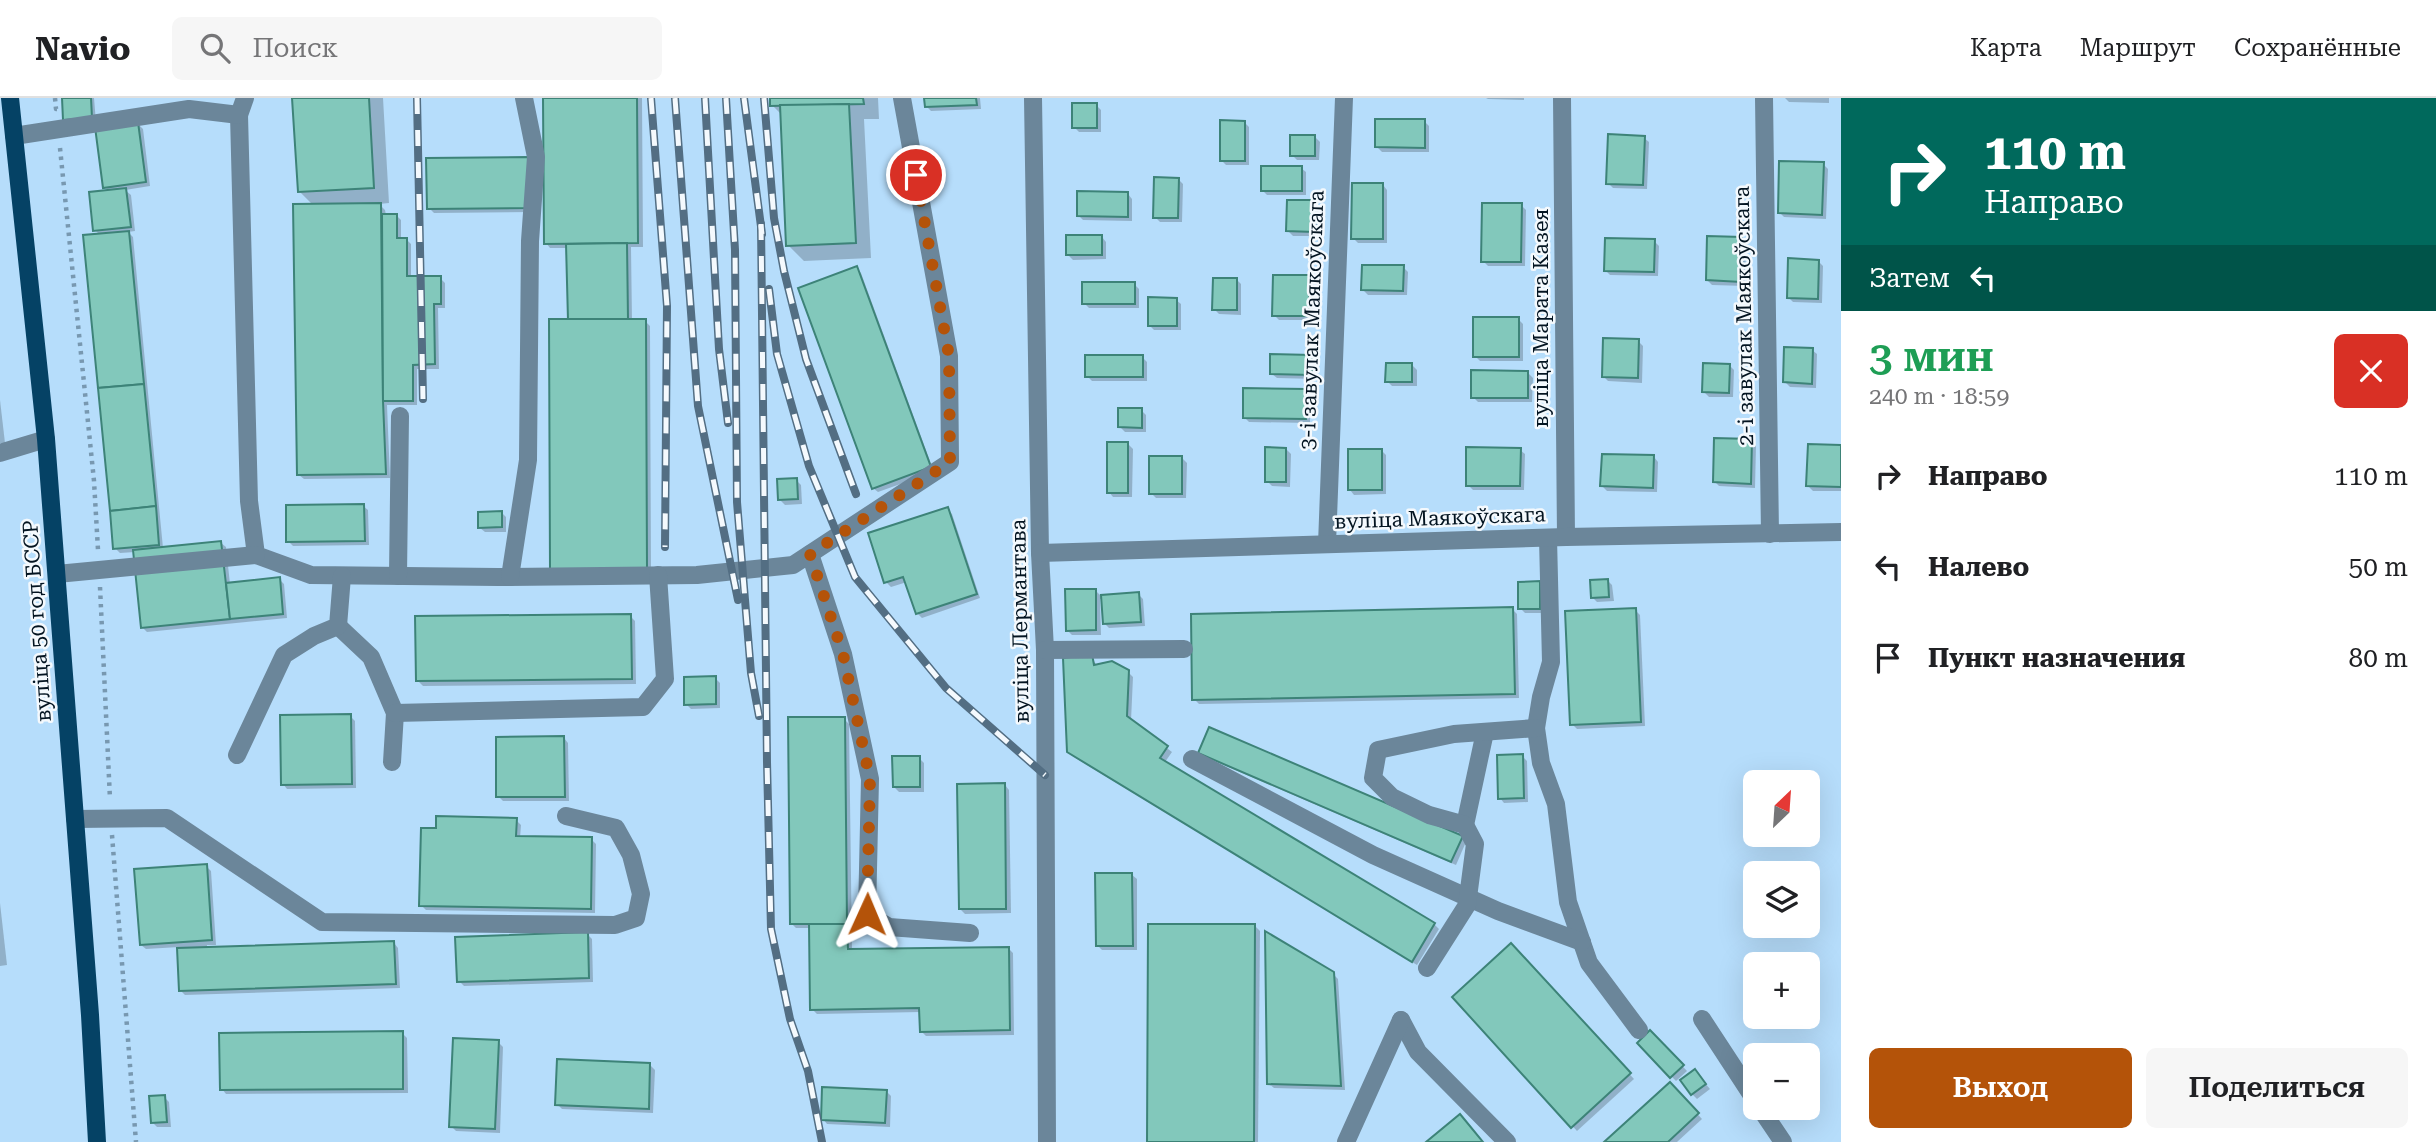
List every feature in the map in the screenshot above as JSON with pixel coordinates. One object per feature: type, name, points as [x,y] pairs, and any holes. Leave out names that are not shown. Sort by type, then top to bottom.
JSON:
[{"type":"main road","name":"вуліца 50 год БССР","points":[[10,98],[46,439],[97,1142]]},
{"type":"street","points":[[510,577],[528,460],[530,241],[536,157],[524,98]]},
{"type":"street","points":[[57,574],[256,555],[311,575],[342,576],[697,575],[793,565],[950,462],[949,356],[902,98]]},
{"type":"street","name":"вуліца Лермантава","points":[[1033,98],[1040,553],[1045,650],[1047,1142]]},
{"type":"street","name":"3-і завулак Маякоўскага","points":[[1327,544],[1343,98]]},
{"type":"street","name":"вуліца Марата Казея","points":[[1562,98],[1557,538],[1551,662],[1541,697],[1536,729],[1541,763],[1556,804],[1568,902],[1589,963],[1639,1030]]},
{"type":"street","name":"2-і завулак Маякоўскага","points":[[1764,98],[1770,534]]},
{"type":"street","points":[[14,136],[188,104],[242,106],[250,501],[256,555]]},
{"type":"street","points":[[398,576],[400,416]]},
{"type":"street","points":[[0,453],[46,439]]},
{"type":"street","name":"вуліца Маякоўскага","points":[[1040,553],[1841,532]]},
{"type":"street","points":[[810,554],[843,654],[870,779],[867,914],[888,927],[970,933]]},
{"type":"street","points":[[394,713],[643,707],[665,679],[658,575]]},
{"type":"street","points":[[338,626],[342,576]]},
{"type":"street","points":[[338,626],[371,657],[394,713],[392,762]]},
{"type":"street","points":[[237,755],[284,655],[314,636],[338,626]]},
{"type":"street","points":[[1045,650],[1184,649]]},
{"type":"street","points":[[1465,825],[1429,815],[1392,797],[1373,778],[1378,750],[1454,734],[1536,729]]},
{"type":"street","points":[[1427,968],[1467,905],[1475,844],[1465,825],[1485,732]]},
{"type":"street","points":[[1192,759],[1373,855],[1498,911],[1582,942]]},
{"type":"street","points":[[75,819],[167,818],[322,922],[615,925],[636,918],[641,894],[631,855],[616,828],[566,816]]},
{"type":"street","points":[[1702,1019],[1743,1082]]},
{"type":"street","points":[[1346,1142],[1401,1020],[1418,1052],[1507,1142]]},
{"type":"street","points":[[1768,1120],[1783,1142]]},
{"type":"path","points":[[55,98],[94,481],[111,818],[135,1142]]},
{"type":"path","points":[[56,109],[62,109]]},
{"type":"building","points":[[62,98],[91,98],[92,118],[63,120]]},
{"type":"building","points":[[292,98],[369,98],[374,188],[298,192]]},
{"type":"building","points":[[543,98],[637,98],[638,243],[544,244]]},
{"type":"building","points":[[770,98],[863,98],[864,104],[770,106]]},
{"type":"building","points":[[924,98],[976,98],[977,105],[925,107]]},
{"type":"building","points":[[1072,103],[1097,103],[1097,128],[1072,128]]},
{"type":"building","points":[[849,104],[856,243],[786,246],[780,105]]},
{"type":"building","points":[[1375,119],[1425,119],[1425,148],[1375,147]]},
{"type":"building","points":[[1220,120],[1245,121],[1245,161],[1220,161]]},
{"type":"building","points":[[138,122],[146,182],[103,188],[95,127]]},
{"type":"building","points":[[1608,134],[1645,136],[1643,185],[1606,184]]},
{"type":"building","points":[[1290,135],[1315,135],[1315,156],[1290,156]]},
{"type":"building","points":[[529,157],[530,208],[427,209],[426,158]]},
{"type":"building","points":[[1779,161],[1824,162],[1822,215],[1778,213]]},
{"type":"building","points":[[1261,166],[1302,166],[1302,191],[1261,191]]},
{"type":"building","points":[[1154,177],[1179,178],[1178,218],[1153,218]]},
{"type":"building","points":[[1352,183],[1383,183],[1383,239],[1351,239]]},
{"type":"building","points":[[126,188],[131,227],[93,231],[89,192]]},
{"type":"building","points":[[1077,191],[1128,192],[1128,217],[1077,216]]},
{"type":"building","points":[[1287,200],[1315,200],[1314,232],[1286,231]]},
{"type":"building","points":[[381,203],[386,474],[297,475],[293,204]]},
{"type":"building","points":[[1482,203],[1522,203],[1521,262],[1481,262]]},
{"type":"building","points":[[382,214],[397,214],[397,238],[407,238],[407,276],[441,276],[441,304],[434,304],[435,364],[413,365],[413,401],[383,401]]},
{"type":"building","points":[[129,231],[144,384],[98,388],[83,235]]},
{"type":"building","points":[[1066,235],[1102,235],[1102,255],[1066,255]]},
{"type":"building","points":[[1707,236],[1742,237],[1741,282],[1706,280]]},
{"type":"building","points":[[1605,238],[1655,239],[1654,272],[1604,271]]},
{"type":"building","points":[[627,243],[628,319],[568,320],[566,244]]},
{"type":"building","points":[[1788,258],[1819,260],[1818,299],[1787,298]]},
{"type":"building","points":[[1362,265],[1404,265],[1403,291],[1361,290]]},
{"type":"building","points":[[857,266],[931,467],[872,489],[798,288]]},
{"type":"building","points":[[1273,275],[1309,275],[1309,316],[1272,316]]},
{"type":"building","points":[[1213,278],[1237,278],[1237,310],[1212,310]]},
{"type":"building","points":[[1082,282],[1135,282],[1135,304],[1082,304]]},
{"type":"building","points":[[1148,297],[1177,298],[1177,326],[1148,326]]},
{"type":"building","points":[[1473,317],[1519,317],[1519,357],[1473,357]]},
{"type":"building","points":[[549,319],[646,319],[647,570],[550,571]]},
{"type":"building","points":[[1603,338],[1639,339],[1638,378],[1602,377]]},
{"type":"building","points":[[1784,347],[1813,348],[1812,384],[1783,382]]},
{"type":"building","points":[[1270,354],[1312,355],[1312,375],[1270,374]]},
{"type":"building","points":[[1085,355],[1143,355],[1143,377],[1085,377]]},
{"type":"building","points":[[1386,363],[1412,363],[1412,382],[1385,382]]},
{"type":"building","points":[[1703,363],[1730,364],[1729,393],[1702,392]]},
{"type":"building","points":[[1471,370],[1528,371],[1528,398],[1471,398]]},
{"type":"building","points":[[144,384],[156,506],[110,511],[98,388]]},
{"type":"building","points":[[1243,388],[1306,389],[1306,419],[1243,418]]},
{"type":"building","points":[[1118,408],[1142,408],[1142,428],[1118,427]]},
{"type":"building","points":[[1714,438],[1752,439],[1751,484],[1713,482]]},
{"type":"building","points":[[1107,442],[1128,442],[1128,493],[1107,493]]},
{"type":"building","points":[[1808,444],[1841,445],[1841,487],[1806,486]]},
{"type":"building","points":[[1265,447],[1286,448],[1286,482],[1265,482]]},
{"type":"building","points":[[1466,447],[1521,448],[1520,486],[1466,486]]},
{"type":"building","points":[[1348,449],[1382,449],[1382,490],[1348,490]]},
{"type":"building","points":[[1602,454],[1654,455],[1653,488],[1600,486]]},
{"type":"building","points":[[1149,456],[1182,456],[1182,494],[1149,494]]},
{"type":"building","points":[[797,478],[798,499],[778,500],[777,479]]},
{"type":"building","points":[[364,504],[365,541],[286,542],[286,505]]},
{"type":"building","points":[[156,506],[159,545],[113,549],[110,511]]},
{"type":"building","points":[[948,507],[977,594],[916,614],[903,577],[884,583],[868,533]]},
{"type":"building","points":[[502,511],[502,527],[478,528],[478,512]]},
{"type":"building","points":[[221,541],[230,619],[141,628],[133,550]]},
{"type":"building","points":[[280,577],[283,614],[230,619],[226,583]]},
{"type":"building","points":[[1608,579],[1609,597],[1591,598],[1590,580]]},
{"type":"building","points":[[1540,581],[1540,609],[1518,609],[1518,582]]},
{"type":"building","points":[[1065,589],[1096,589],[1096,630],[1066,631]]},
{"type":"building","points":[[1139,592],[1141,622],[1103,624],[1101,595]]},
{"type":"building","points":[[1513,607],[1515,694],[1192,700],[1191,614]]},
{"type":"building","points":[[1636,608],[1641,722],[1570,725],[1565,611]]},
{"type":"building","points":[[631,614],[632,679],[416,681],[415,616]]},
{"type":"building","points":[[1092,654],[1094,665],[1112,661],[1129,670],[1127,716],[1168,746],[1160,758],[1435,923],[1412,962],[1067,752],[1063,658]]},
{"type":"building","points":[[716,676],[716,704],[684,705],[684,677]]},
{"type":"building","points":[[351,714],[352,784],[281,785],[280,715]]},
{"type":"building","points":[[788,717],[845,717],[847,924],[790,924]]},
{"type":"building","points":[[1209,727],[1463,836],[1451,862],[1198,753]]},
{"type":"building","points":[[564,736],[565,797],[496,797],[496,737]]},
{"type":"building","points":[[1523,754],[1524,798],[1498,799],[1497,755]]},
{"type":"building","points":[[892,756],[920,756],[920,787],[893,787]]},
{"type":"building","points":[[1005,783],[1006,909],[959,909],[957,784]]},
{"type":"building","points":[[436,816],[517,818],[516,836],[592,837],[591,909],[419,906],[421,828],[436,828]]},
{"type":"building","points":[[207,864],[212,940],[140,945],[134,869]]},
{"type":"building","points":[[1095,873],[1132,873],[1133,946],[1096,946]]},
{"type":"building","points":[[809,924],[847,924],[848,949],[1009,947],[1010,1030],[920,1032],[919,1008],[810,1010]]},
{"type":"building","points":[[1148,924],[1255,924],[1254,1142],[1147,1142]]},
{"type":"building","points":[[1265,931],[1334,972],[1341,1086],[1267,1084]]},
{"type":"building","points":[[588,932],[589,978],[457,982],[455,937]]},
{"type":"building","points":[[394,941],[396,984],[179,991],[177,948]]},
{"type":"building","points":[[1511,943],[1631,1073],[1571,1128],[1452,997]]},
{"type":"building","points":[[1650,1030],[1684,1065],[1670,1078],[1637,1043]]},
{"type":"building","points":[[403,1031],[403,1089],[220,1090],[219,1033]]},
{"type":"building","points":[[453,1038],[499,1040],[495,1129],[449,1127]]},
{"type":"building","points":[[557,1059],[650,1063],[649,1109],[555,1105]]},
{"type":"building","points":[[1695,1069],[1706,1084],[1691,1095],[1680,1080]]},
{"type":"building","points":[[1670,1082],[1699,1113],[1668,1142],[1604,1142]]},
{"type":"building","points":[[822,1087],[887,1090],[885,1123],[821,1120]]},
{"type":"building","points":[[165,1095],[167,1122],[151,1123],[149,1096]]},
{"type":"building","points":[[1460,1114],[1483,1142],[1426,1142]]},
{"type":"railway","points":[[417,98],[423,399]]},
{"type":"railway","points":[[651,98],[667,306],[665,547]]},
{"type":"railway","points":[[675,98],[698,406],[738,600]]},
{"type":"railway","points":[[705,98],[719,349],[728,423]]},
{"type":"railway","points":[[726,98],[735,250],[737,502],[751,673],[759,716]]},
{"type":"railway","points":[[744,98],[762,234]]},
{"type":"railway","points":[[764,98],[774,218],[784,271],[806,359],[856,494]]},
{"type":"railway","points":[[761,224],[771,929],[790,1019],[808,1071],[822,1142]]},
{"type":"railway","points":[[769,289],[777,354],[809,466],[855,577],[946,688],[1045,775]]},
{"type":"route","points":[[867,914],[870,779],[843,654],[810,554],[950,462],[949,356],[916,175]]}]
